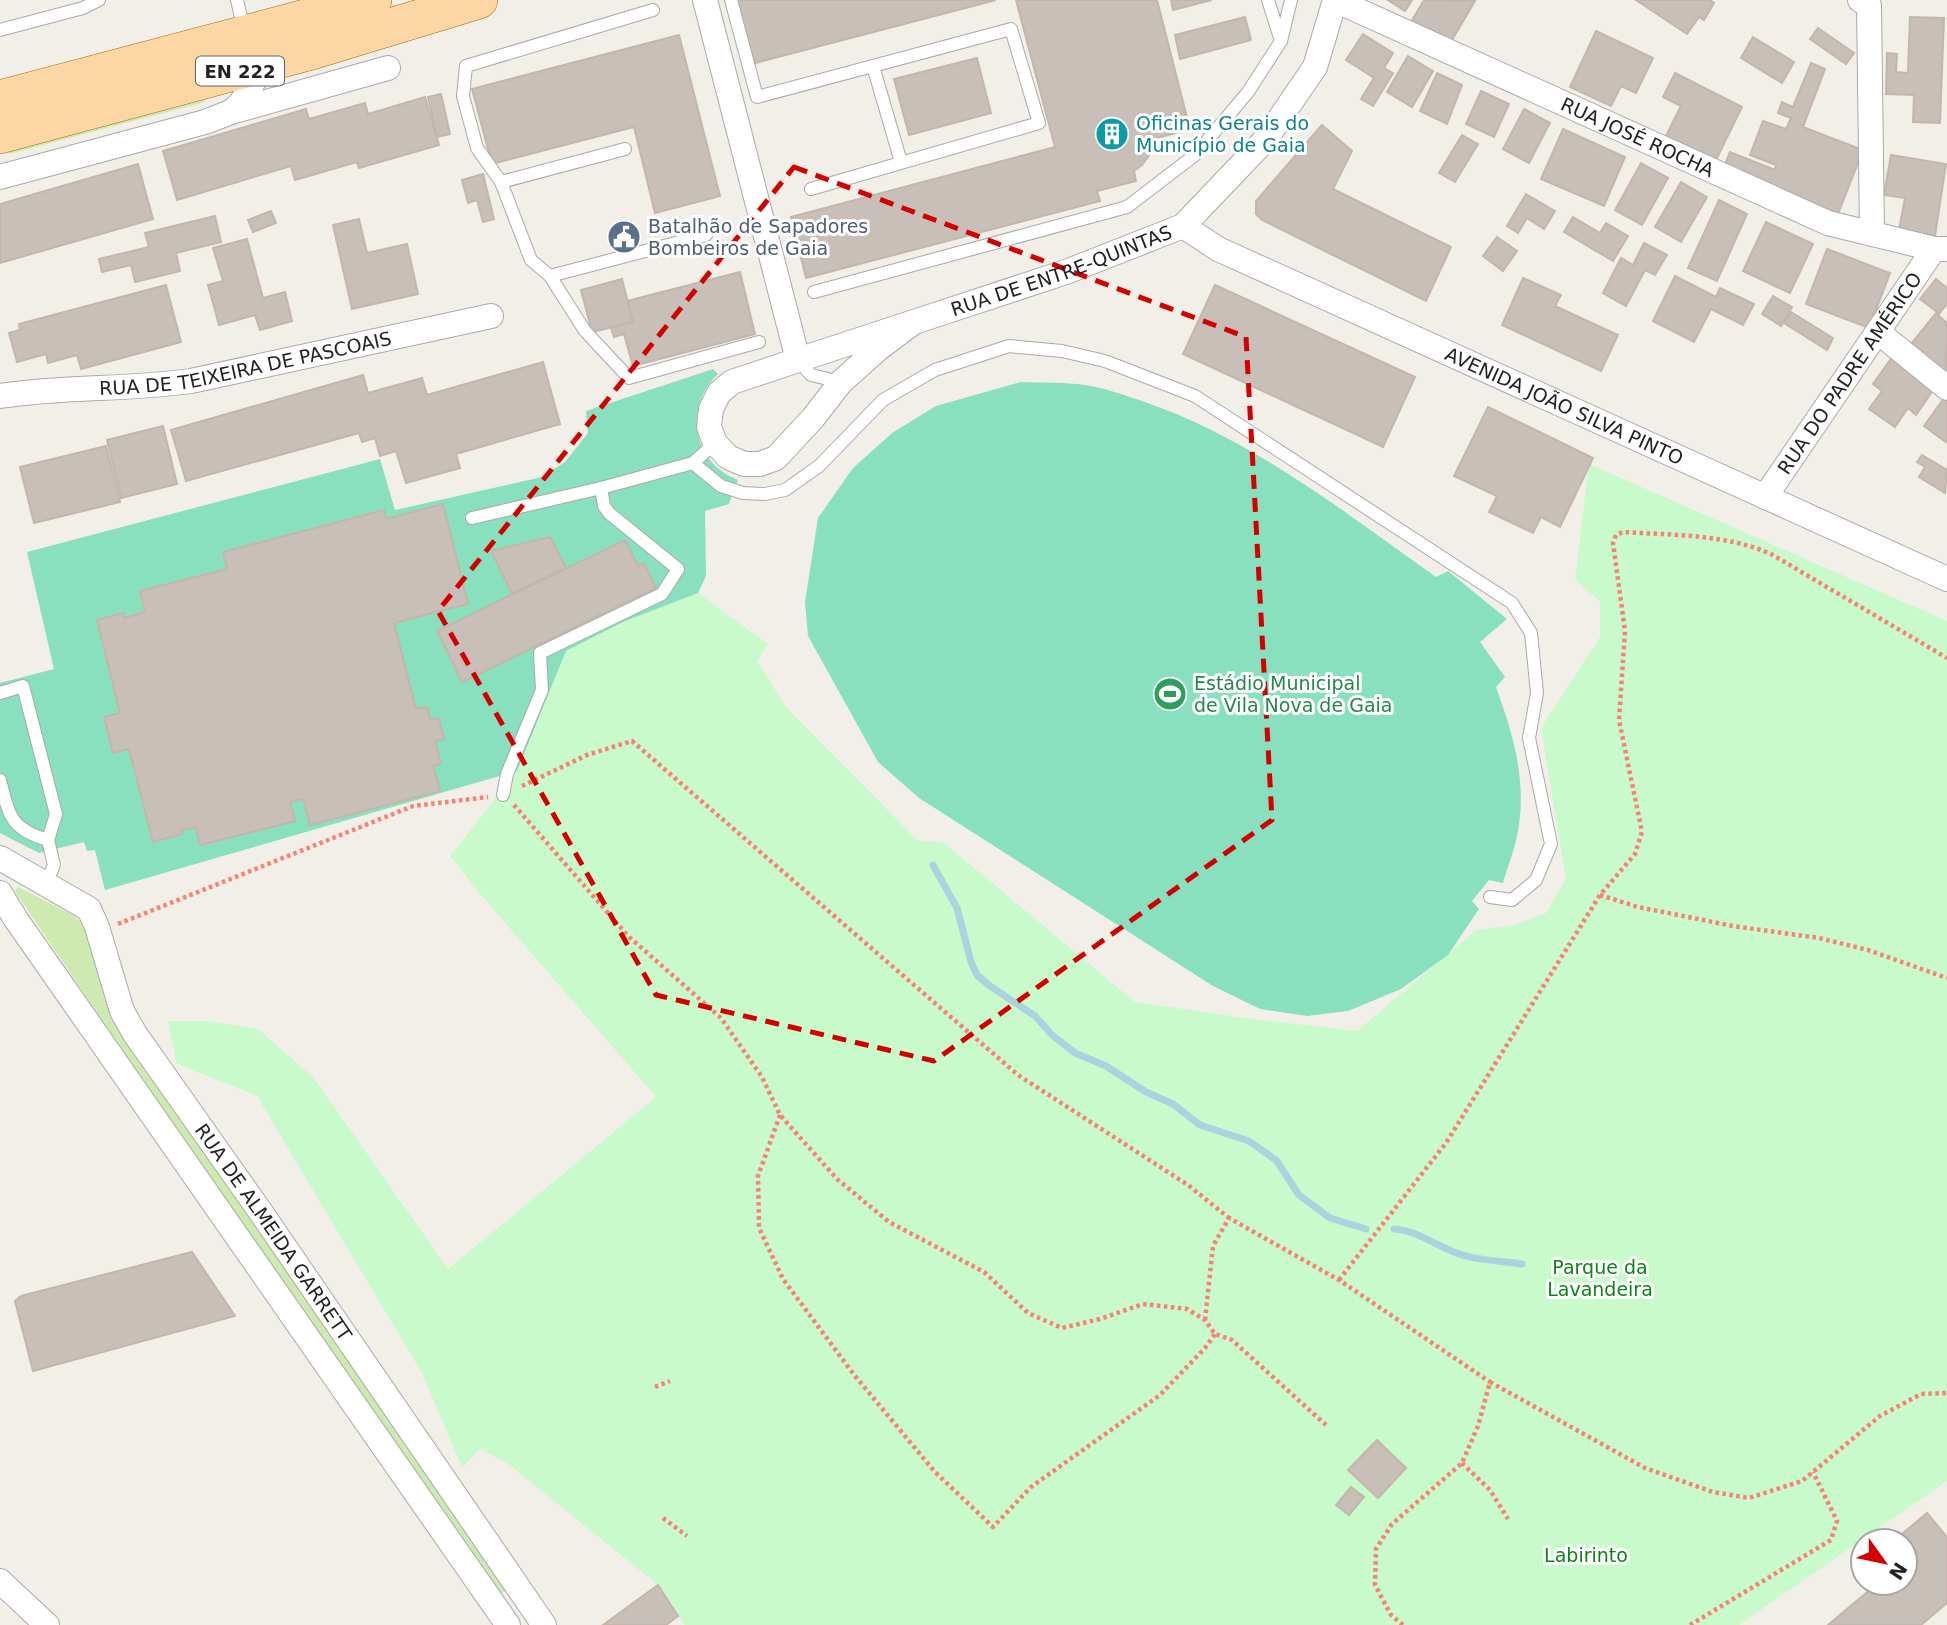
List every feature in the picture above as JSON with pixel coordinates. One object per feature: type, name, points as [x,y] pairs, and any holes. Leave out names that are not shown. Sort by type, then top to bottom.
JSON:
[{"type":"main road","name":"EN 222","points":[[9,99],[373,0]]},
{"type":"main road","name":"EN 222","points":[[0,135],[248,33],[479,0]]},
{"type":"street","points":[[705,0],[804,367]]},
{"type":"street","name":"RUA DE ENTRE-QUINTAS","points":[[914,322],[841,382],[776,458],[760,464],[744,464],[728,457],[715,443],[709,427],[711,409],[719,393],[732,382],[804,367],[914,322],[1066,272],[1183,226],[1265,140],[1315,67],[1335,0]]},
{"type":"street","name":"RUA JOSÉ ROCHA","points":[[1335,0],[1828,223],[1940,249]]},
{"type":"street","points":[[1860,0],[1869,6],[1872,234]]},
{"type":"street","points":[[231,112],[241,103],[248,33]]},
{"type":"street","points":[[0,177],[205,122],[231,112],[388,68]]},
{"type":"street","name":"AVENIDA JOÃO SILVA PINTO","points":[[1183,226],[1218,249],[1947,579]]},
{"type":"street","name":"RUA DO PADRE AMÉRICO","points":[[1765,497],[1878,332],[1940,249]]},
{"type":"street","name":"RUA DE TEIXEIRA DE PASCOAIS","points":[[0,396],[38,390],[148,387],[191,381],[491,316]]},
{"type":"street","points":[[1878,332],[1947,388]]},
{"type":"street","name":"RUA DE ALMEIDA GARRETT","points":[[0,858],[89,909],[122,1011],[135,1034],[246,1189],[544,1625]]},
{"type":"street","name":"RUA DE ALMEIDA GARRETT","points":[[0,893],[23,930],[508,1625]]},
{"type":"street","points":[[0,1581],[47,1625]]},
{"type":"lane","points":[[59,0],[62,14]]},
{"type":"lane","points":[[0,30],[83,8],[99,0]]},
{"type":"lane","points":[[731,0],[758,97],[1012,29],[1039,123],[811,189]]},
{"type":"lane","points":[[1268,0],[1281,41]]},
{"type":"lane","points":[[814,292],[1127,207],[1195,155],[1248,92],[1281,41],[1291,0]]},
{"type":"lane","points":[[653,10],[466,66],[463,96],[477,148],[501,182],[531,260],[550,276],[585,331],[629,378],[759,342]]},
{"type":"lane","points":[[873,66],[901,162]]},
{"type":"lane","points":[[501,182],[625,149]]},
{"type":"lane","points":[[550,276],[706,235]]},
{"type":"lane","points":[[693,463],[721,486],[743,494],[785,490],[818,466],[883,400],[935,370],[1009,346],[1062,351],[1105,361],[1195,396],[1511,603],[1531,633],[1537,693],[1529,738],[1550,844],[1536,880],[1512,900],[1490,897]]},
{"type":"lane","points":[[804,367],[841,382]]},
{"type":"lane","points":[[472,518],[693,463],[715,443]]},
{"type":"lane","points":[[503,795],[507,774],[541,690],[540,653],[662,594],[678,569],[609,513],[604,506],[601,488]]},
{"type":"lane","points":[[0,693],[23,687],[56,814],[48,840],[54,864],[46,884]]},
{"type":"lane","points":[[0,780],[14,822],[30,835],[48,840]]},
{"type":"path","points":[[1339,1280],[1446,1143],[1600,895],[1635,854],[1642,832],[1619,720],[1625,631],[1613,543],[1616,535],[1623,532],[1689,536],[1755,547],[1947,658]]},
{"type":"path","points":[[116,924],[413,806],[503,795],[587,755],[632,741],[1018,1075],[1188,1185],[1229,1218],[1339,1280],[1490,1382],[1645,1468],[1713,1492],[1749,1498],[1802,1481],[1880,1416],[1921,1394],[1947,1393]]},
{"type":"path","points":[[503,795],[521,811],[628,936],[721,1018],[762,1077],[780,1115],[837,1179],[889,1222],[984,1272],[1028,1313],[1062,1328],[1100,1319],[1143,1304],[1187,1309],[1205,1320],[1215,1334],[1232,1340],[1326,1425]]},
{"type":"path","points":[[1600,895],[1638,907],[1719,923],[1819,938],[1868,950],[1947,978]]},
{"type":"path","points":[[780,1115],[758,1176],[758,1189],[759,1228],[783,1279],[855,1376],[935,1472],[993,1527],[1031,1487],[1160,1395],[1206,1348],[1215,1334]]},
{"type":"path","points":[[1205,1320],[1213,1246],[1229,1218]]},
{"type":"path","points":[[655,1387],[670,1381]]},
{"type":"path","points":[[1403,1625],[1391,1615],[1375,1586],[1376,1549],[1392,1524],[1462,1463],[1478,1426],[1490,1382]]},
{"type":"path","points":[[1462,1463],[1490,1490],[1508,1519]]},
{"type":"path","points":[[1690,1625],[1831,1540],[1837,1521],[1813,1472]]},
{"type":"path","points":[[663,1518],[687,1536]]},
{"type":"highlighted area","points":[[794,167],[1246,337],[1272,820],[934,1061],[656,995],[438,611]]},
{"type":"green space","points":[[202,94],[205,102],[9,154],[8,146]]},
{"type":"green space","points":[[713,369],[718,374],[707,387],[700,402],[698,433],[702,447],[711,460],[722,472],[738,480],[729,504],[705,511],[706,576],[698,593],[623,622],[566,651],[517,771],[105,890],[95,850],[87,851],[84,842],[39,853],[0,833],[0,683],[54,669],[27,552],[380,459],[395,510],[542,477],[565,462],[588,433],[586,411]]},
{"type":"green space","name":"Estádio Municipal de Vila Nova de Gaia","points":[[1021,382],[1092,386],[1182,416],[1221,435],[1295,478],[1436,577],[1448,571],[1507,619],[1480,642],[1505,677],[1496,687],[1513,740],[1521,794],[1518,831],[1513,850],[1503,883],[1489,880],[1472,901],[1479,909],[1448,955],[1401,989],[1348,1011],[1307,1016],[1260,1009],[1213,986],[919,798],[878,762],[808,636],[805,602],[818,518],[853,468],[892,433],[936,406]]},
{"type":"green space","name":"Parque da Lavandeira","points":[[1589,464],[1947,621],[1947,1481],[1881,1527],[1849,1527],[1849,1549],[1739,1625],[685,1625],[658,1585],[507,1463],[480,1449],[462,1467],[423,1375],[257,1096],[177,1064],[168,1021],[207,1021],[258,1029],[313,1077],[448,1269],[656,1097],[450,856],[517,771],[566,651],[623,622],[698,593],[768,644],[757,661],[786,707],[917,840],[944,843],[1135,1002],[1357,1031],[1476,930],[1514,925],[1546,913],[1566,879],[1541,728],[1600,637],[1600,602],[1575,579]]},
{"type":"green space","points":[[18,887],[75,916],[80,923],[89,942],[104,994],[508,1589],[501,1594],[112,1035],[17,894],[15,890]]},
{"type":"building","points":[[735,0],[996,0],[751,64]]},
{"type":"building","name":"Oficinas Gerais do Município de Gaia","points":[[1016,0],[1157,0],[1190,129],[1153,139],[1150,154],[1134,171],[1136,181],[1097,191],[1100,201],[806,278],[791,217],[1055,147]]},
{"type":"building","points":[[1171,0],[1212,0],[1173,10]]},
{"type":"building","points":[[1388,0],[1412,0],[1405,11]]},
{"type":"building","points":[[1424,0],[1475,1],[1449,45],[1411,22]]},
{"type":"building","points":[[1636,0],[1710,0],[1714,3],[1704,20],[1699,17],[1687,34]]},
{"type":"building","points":[[1245,17],[1251,40],[1180,59],[1175,35]]},
{"type":"building","points":[[1910,17],[1944,18],[1940,123],[1913,122],[1914,95],[1886,94],[1887,53],[1897,54],[1896,72],[1908,73]]},
{"type":"building","points":[[1818,28],[1854,53],[1846,64],[1810,39]]},
{"type":"building","points":[[1596,31],[1653,58],[1636,93],[1621,86],[1611,106],[1570,87]]},
{"type":"building","points":[[1363,34],[1393,53],[1384,68],[1393,73],[1373,106],[1361,99],[1374,78],[1346,60]]},
{"type":"building","points":[[679,35],[720,196],[655,213],[634,127],[492,164],[472,89]]},
{"type":"building","points":[[1753,37],[1794,62],[1782,83],[1741,58]]},
{"type":"building","points":[[1408,56],[1433,71],[1412,107],[1387,92]]},
{"type":"building","points":[[977,58],[991,113],[909,135],[894,79]]},
{"type":"building","points":[[1811,63],[1825,69],[1803,127],[1863,150],[1838,214],[1723,169],[1730,152],[1775,170],[1776,165],[1750,155],[1763,121],[1786,129],[1791,118],[1778,113],[1782,102],[1793,107]]},
{"type":"building","points":[[1437,73],[1462,85],[1447,124],[1420,111]]},
{"type":"building","points":[[1675,73],[1742,107],[1716,160],[1666,136],[1681,106],[1663,97]]},
{"type":"building","points":[[1481,91],[1509,104],[1494,137],[1466,124]]},
{"type":"building","points":[[441,94],[450,134],[437,137],[428,97]]},
{"type":"building","points":[[425,97],[439,145],[359,168],[357,162],[295,180],[291,166],[177,200],[163,151],[306,109],[309,119],[365,103],[368,114]]},
{"type":"building","points":[[1524,109],[1550,123],[1529,163],[1503,149]]},
{"type":"building","points":[[1322,125],[1352,151],[1333,189],[1451,247],[1426,301],[1262,220],[1256,214],[1256,201]]},
{"type":"building","points":[[1563,129],[1625,157],[1604,206],[1541,179]]},
{"type":"building","points":[[1462,135],[1478,144],[1455,182],[1439,173]]},
{"type":"building","points":[[1891,155],[1946,164],[1935,236],[1899,230],[1905,198],[1884,195]]},
{"type":"building","points":[[1641,163],[1668,178],[1642,225],[1615,210]]},
{"type":"building","points":[[138,164],[153,219],[0,263],[0,204]]},
{"type":"building","points":[[483,174],[494,219],[483,222],[477,200],[468,203],[462,180]]},
{"type":"building","points":[[1681,182],[1707,197],[1681,242],[1655,227]]},
{"type":"building","points":[[1526,194],[1555,211],[1544,229],[1527,218],[1518,233],[1507,226]]},
{"type":"building","points":[[1719,200],[1747,214],[1717,281],[1688,268]]},
{"type":"building","points":[[271,211],[276,223],[253,232],[248,220]]},
{"type":"building","points":[[215,216],[221,242],[176,253],[180,271],[135,282],[131,265],[102,272],[99,259],[149,247],[145,233]]},
{"type":"building","points":[[1573,217],[1600,233],[1606,223],[1628,236],[1613,261],[1564,232]]},
{"type":"building","points":[[359,219],[367,253],[407,244],[418,294],[352,309],[333,225]]},
{"type":"building","points":[[1766,222],[1813,244],[1790,293],[1743,271]]},
{"type":"building","points":[[1497,237],[1517,251],[1503,271],[1483,256]]},
{"type":"building","points":[[247,239],[263,298],[285,292],[292,321],[260,330],[255,315],[219,325],[208,285],[223,281],[213,248]]},
{"type":"building","points":[[1644,243],[1667,255],[1655,275],[1645,270],[1626,306],[1603,293],[1621,258],[1633,265]]},
{"type":"building","points":[[1827,249],[1890,273],[1869,328],[1806,304]]},
{"type":"building","points":[[740,272],[755,334],[633,366],[624,334],[614,337],[611,328],[633,322],[627,301]]},
{"type":"building","points":[[1675,276],[1716,297],[1720,288],[1754,304],[1743,325],[1711,309],[1694,342],[1653,321]]},
{"type":"building","points":[[1523,278],[1561,295],[1555,306],[1618,335],[1601,371],[1502,325]]},
{"type":"building","points":[[622,279],[633,322],[592,332],[581,290]]},
{"type":"building","points":[[1936,279],[1947,288],[1947,304],[1938,315],[1947,323],[1946,372],[1911,344],[1937,312],[1920,299]]},
{"type":"building","points":[[166,285],[181,342],[81,369],[77,355],[48,363],[46,354],[17,362],[9,333],[20,330],[19,324]]},
{"type":"building","points":[[1215,285],[1415,377],[1383,447],[1183,354]]},
{"type":"building","points":[[1773,296],[1792,307],[1781,326],[1762,314]]},
{"type":"building","points":[[1791,312],[1833,338],[1827,350],[1784,323]]},
{"type":"building","points":[[1893,356],[1936,386],[1916,415],[1908,408],[1895,427],[1869,409],[1882,391],[1873,384]]},
{"type":"building","points":[[543,362],[560,424],[456,454],[460,468],[406,483],[396,451],[380,456],[375,438],[362,442],[359,433],[186,481],[171,430],[363,375],[368,393],[422,378],[427,395]]},
{"type":"building","points":[[1944,398],[1947,400],[1947,443],[1924,426]]},
{"type":"building","points":[[1488,407],[1593,458],[1560,527],[1541,517],[1533,533],[1489,512],[1497,496],[1454,476]]},
{"type":"building","points":[[163,426],[177,484],[121,498],[107,440]]},
{"type":"building","points":[[106,446],[120,502],[34,523],[20,467]]},
{"type":"building","points":[[1922,455],[1947,470],[1945,493],[1919,477],[1925,467],[1917,462]]},
{"type":"building","points":[[443,504],[468,604],[394,623],[416,709],[427,707],[430,720],[439,718],[444,739],[435,741],[441,764],[433,766],[440,791],[310,825],[303,799],[290,802],[295,821],[200,845],[196,827],[181,830],[182,834],[153,842],[129,749],[113,753],[104,717],[120,713],[97,620],[123,613],[124,618],[145,612],[140,591],[227,569],[223,552],[384,510],[386,519]]},
{"type":"building","points":[[550,537],[566,568],[512,594],[491,551]]},
{"type":"building","points":[[625,540],[638,566],[644,563],[656,588],[462,682],[437,631]]},
{"type":"building","points":[[192,1252],[235,1316],[33,1371],[15,1301],[21,1296]]},
{"type":"building","points":[[1377,1440],[1406,1468],[1378,1498],[1348,1470]]},
{"type":"building","points":[[1351,1487],[1364,1497],[1349,1515],[1336,1505]]},
{"type":"building","points":[[1927,1513],[1947,1537],[1947,1603],[1921,1625],[1828,1625],[1861,1597],[1919,1597],[1919,1527],[1910,1527]]},
{"type":"building","points":[[658,1585],[678,1616],[666,1625],[603,1625]]},
{"type":"waterway","points":[[933,865],[957,908],[977,975],[990,986],[1035,1016],[1052,1035],[1075,1053],[1106,1066],[1146,1092],[1173,1104],[1200,1125],[1249,1141],[1276,1160],[1299,1195],[1330,1218],[1366,1229]]},
{"type":"waterway","points":[[1394,1229],[1412,1233],[1466,1256],[1522,1264]]},
{"type":"place","name":"Oficinas Gerais do Município de Gaia","points":[[1112,134]]},
{"type":"place","name":"Batalhão de Sapadores Bombeiros de Gaia","points":[[624,237]]},
{"type":"place","name":"Estádio Municipal de Vila Nova de Gaia","points":[[1170,694]]},
{"type":"park label","name":"Labirinto","points":[[1586,1555]]}]
